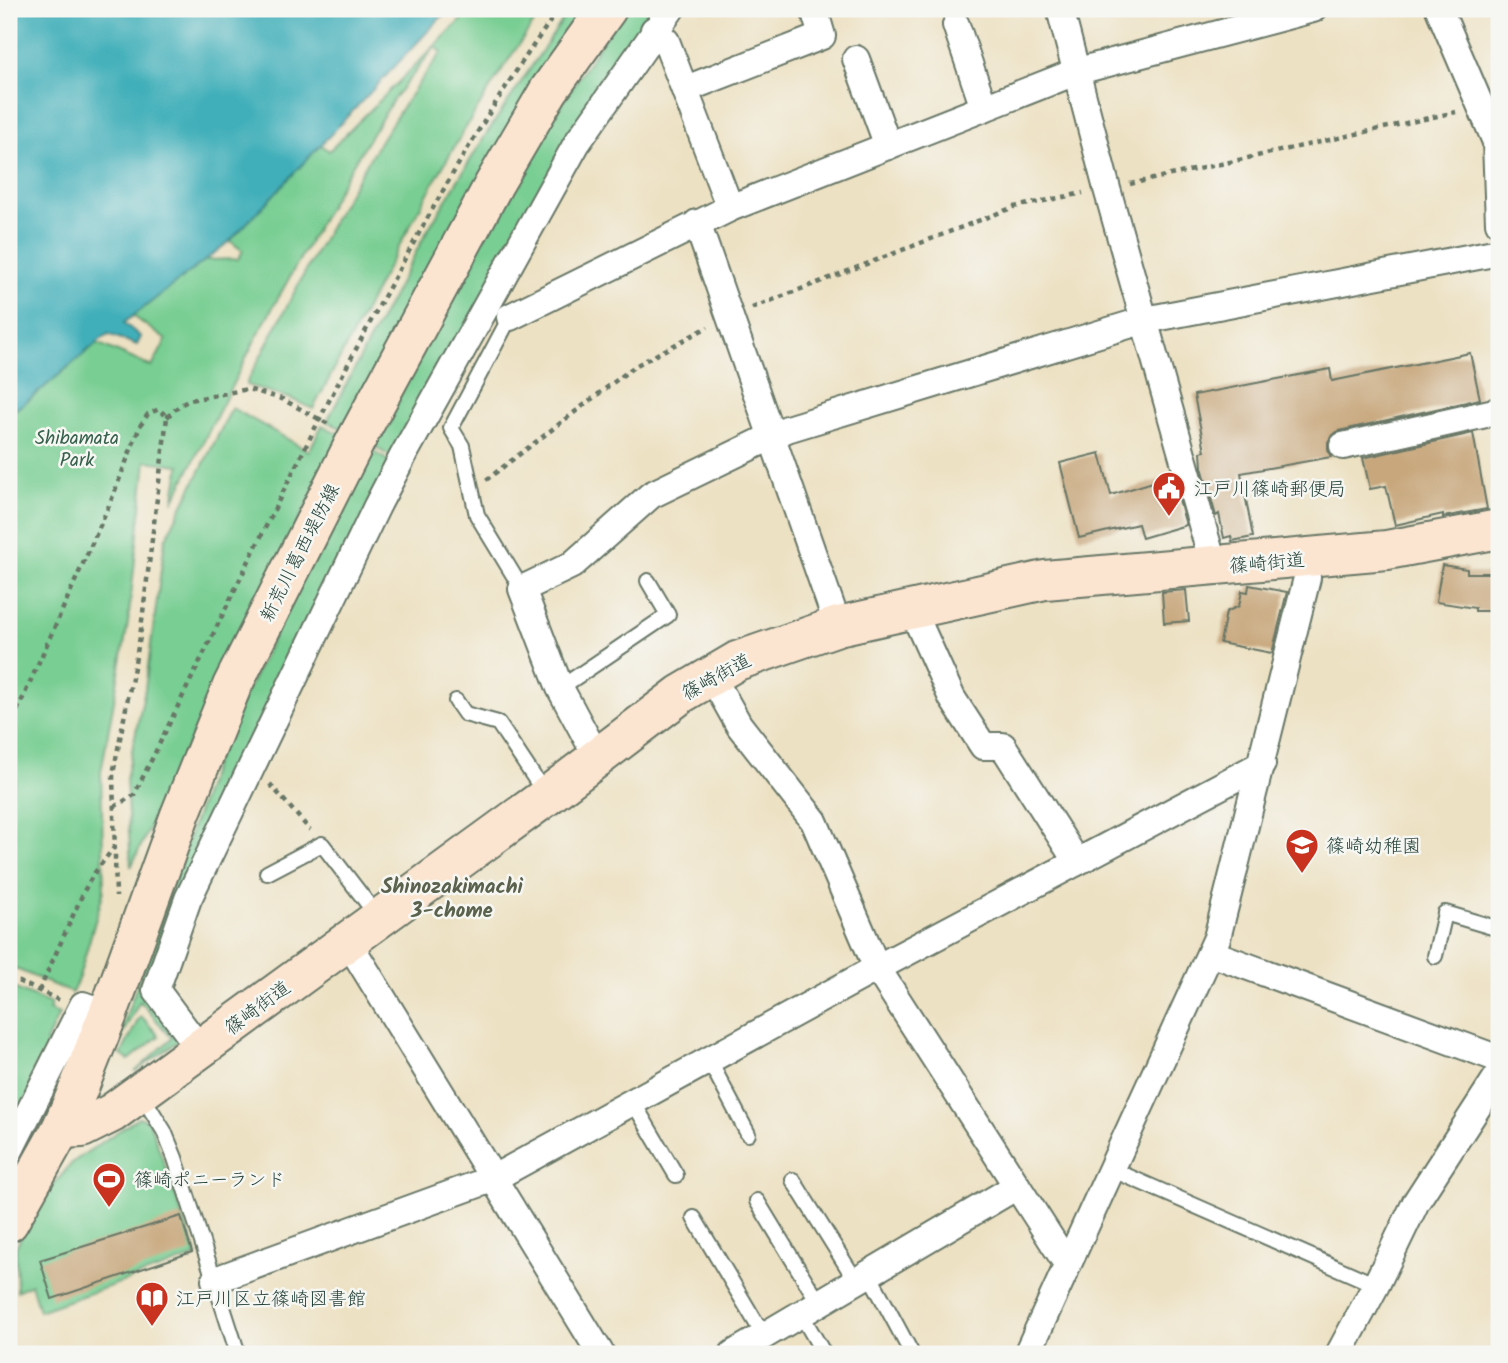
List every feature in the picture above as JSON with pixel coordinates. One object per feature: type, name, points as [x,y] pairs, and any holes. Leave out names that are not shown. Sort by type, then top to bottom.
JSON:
[{"type":"street","name":"新荒川葛西堤防線","points":[[9,1222],[61,1129],[108,1014],[180,815],[238,674],[356,440],[494,184],[549,90],[607,9]]},
{"type":"street","points":[[200,1049],[156,990],[188,899],[370,518],[403,456],[577,143],[671,9]]},
{"type":"street","points":[[686,89],[822,36],[814,9]]},
{"type":"street","points":[[1060,9],[1107,189],[1213,567]]},
{"type":"street","points":[[510,317],[730,208],[1078,71],[1225,20],[1312,9]]},
{"type":"street","points":[[1439,9],[1496,142],[1499,223]]},
{"type":"street","points":[[956,25],[984,108]]},
{"type":"street","points":[[654,30],[666,41],[730,208]]},
{"type":"street","points":[[856,59],[888,146]]},
{"type":"street","points":[[697,223],[838,626]]},
{"type":"street","points":[[597,757],[560,688],[522,589],[572,565],[651,495],[772,435],[1145,320],[1499,252]]},
{"type":"street","points":[[1343,446],[1499,411]]},
{"type":"street","name":"篠崎街道","points":[[61,1129],[76,1130],[112,1114],[547,796],[681,694],[737,661],[838,626],[1045,580],[1387,550],[1499,529]]},
{"type":"street","points":[[1027,1354],[1217,938],[1307,578],[1306,558]]},
{"type":"street","points":[[912,609],[952,698],[984,746],[1003,746],[1077,862]]},
{"type":"street","points":[[711,675],[739,725],[814,821],[877,968],[1067,1264]]},
{"type":"street","points":[[215,1280],[492,1179],[877,968],[1262,764]]},
{"type":"street","points":[[347,940],[601,1354]]},
{"type":"street","points":[[1211,953],[1499,1059]]},
{"type":"street","points":[[9,1153],[83,1005],[108,1014]]},
{"type":"street","points":[[1339,1354],[1416,1202],[1499,1074]]},
{"type":"street","points":[[749,1348],[1017,1186]]},
{"type":"lane","points":[[510,317],[451,428],[461,446],[477,514],[522,589]]},
{"type":"lane","points":[[560,688],[668,615],[648,581]]},
{"type":"lane","points":[[457,701],[465,714],[498,723],[547,796]]},
{"type":"lane","points":[[267,873],[322,844],[379,918]]},
{"type":"lane","points":[[1435,956],[1445,913],[1499,929]]},
{"type":"lane","points":[[709,1060],[748,1134]]},
{"type":"lane","points":[[141,1093],[164,1131],[175,1158],[238,1354]]},
{"type":"lane","points":[[633,1102],[676,1175]]},
{"type":"lane","points":[[1111,1169],[1376,1285]]},
{"type":"lane","points":[[793,1180],[912,1354]]},
{"type":"lane","points":[[757,1201],[810,1309],[824,1354]]},
{"type":"lane","points":[[694,1218],[749,1348]]},
{"type":"path","points":[[114,807],[134,795],[318,419],[471,142],[559,9]]},
{"type":"path","points":[[471,492],[635,366],[730,316],[1014,207],[1107,189],[1480,106]]},
{"type":"path","points":[[113,907],[117,895],[113,774],[140,637],[167,417],[190,400],[248,388],[282,399],[326,423]]},
{"type":"path","points":[[9,729],[111,501],[140,426],[148,414],[159,409],[167,417]]},
{"type":"path","points":[[251,766],[274,787],[322,844]]},
{"type":"path","points":[[9,786],[9,792]]},
{"type":"path","points":[[39,991],[93,875],[116,845]]},
{"type":"path","points":[[9,977],[53,997]]},
{"type":"green space","name":"Shibamata Park","points":[[472,9],[544,9],[511,56],[450,154],[313,409],[289,398],[247,385],[247,382],[362,171],[413,91],[442,52],[435,47],[393,100],[347,174],[257,336],[173,502],[180,465],[146,461],[128,623],[101,772],[104,890],[72,993],[9,966],[9,793],[12,794],[15,779],[9,768],[9,414],[97,343],[152,367],[166,340],[133,316],[205,260],[238,259],[243,251],[230,241],[320,144],[329,151]]},
{"type":"green space","points":[[570,9],[590,9],[346,431],[327,421],[427,231],[485,136]]},
{"type":"green space","points":[[623,9],[663,9],[395,459],[368,443],[480,230]]},
{"type":"green space","points":[[232,408],[309,451],[322,425],[343,436],[239,635],[131,867],[126,779],[145,689],[165,540]]},
{"type":"green space","points":[[366,448],[393,463],[147,991],[182,1038],[135,1072],[172,1038],[140,1001],[115,1048],[222,742]]},
{"type":"green space","points":[[9,986],[51,1004],[49,1010],[59,1014],[46,1042],[54,1047],[9,1133]]},
{"type":"green space","points":[[142,1017],[159,1036],[129,1060],[121,1055],[139,1018]]},
{"type":"green space","name":"篠崎ポニーランド","points":[[139,1117],[149,1121],[197,1256],[39,1311],[31,1284],[17,1291],[16,1247],[54,1184],[73,1162]]},
{"type":"water","points":[[9,9],[449,9],[230,241],[124,323],[141,337],[137,345],[108,334],[9,414]]},
{"type":"building","points":[[1470,353],[1480,399],[1339,431],[1332,435],[1328,442],[1331,457],[1241,473],[1253,537],[1232,541],[1231,536],[1224,538],[1219,514],[1216,516],[1202,467],[1201,452],[1205,451],[1194,395],[1330,369],[1332,381]]},
{"type":"building","points":[[1473,433],[1487,509],[1443,517],[1443,514],[1395,525],[1386,486],[1370,489],[1363,458]]},
{"type":"building","points":[[1100,453],[1111,495],[1172,476],[1186,525],[1142,538],[1138,524],[1079,538],[1060,463]]},
{"type":"building","points":[[1442,565],[1467,569],[1467,573],[1499,573],[1499,611],[1475,611],[1475,608],[1436,602]]},
{"type":"building","points":[[1249,585],[1287,592],[1272,653],[1220,643],[1226,612],[1239,606],[1242,591],[1248,592]]},
{"type":"building","points":[[1186,590],[1189,621],[1164,623],[1162,592]]},
{"type":"building","points":[[181,1216],[192,1252],[52,1299],[40,1260]]},
{"type":"place","name":"江戸川篠崎郵便局","points":[[1169,518]]},
{"type":"place","name":"篠崎幼稚園","points":[[1302,875]]},
{"type":"place","name":"篠崎ポニーランド","points":[[109,1209]]},
{"type":"place","name":"江戸川区立篠崎図書館","points":[[152,1328]]},
{"type":"district","name":"Shinozakimachi 3-chome","points":[[452,898]]}]
